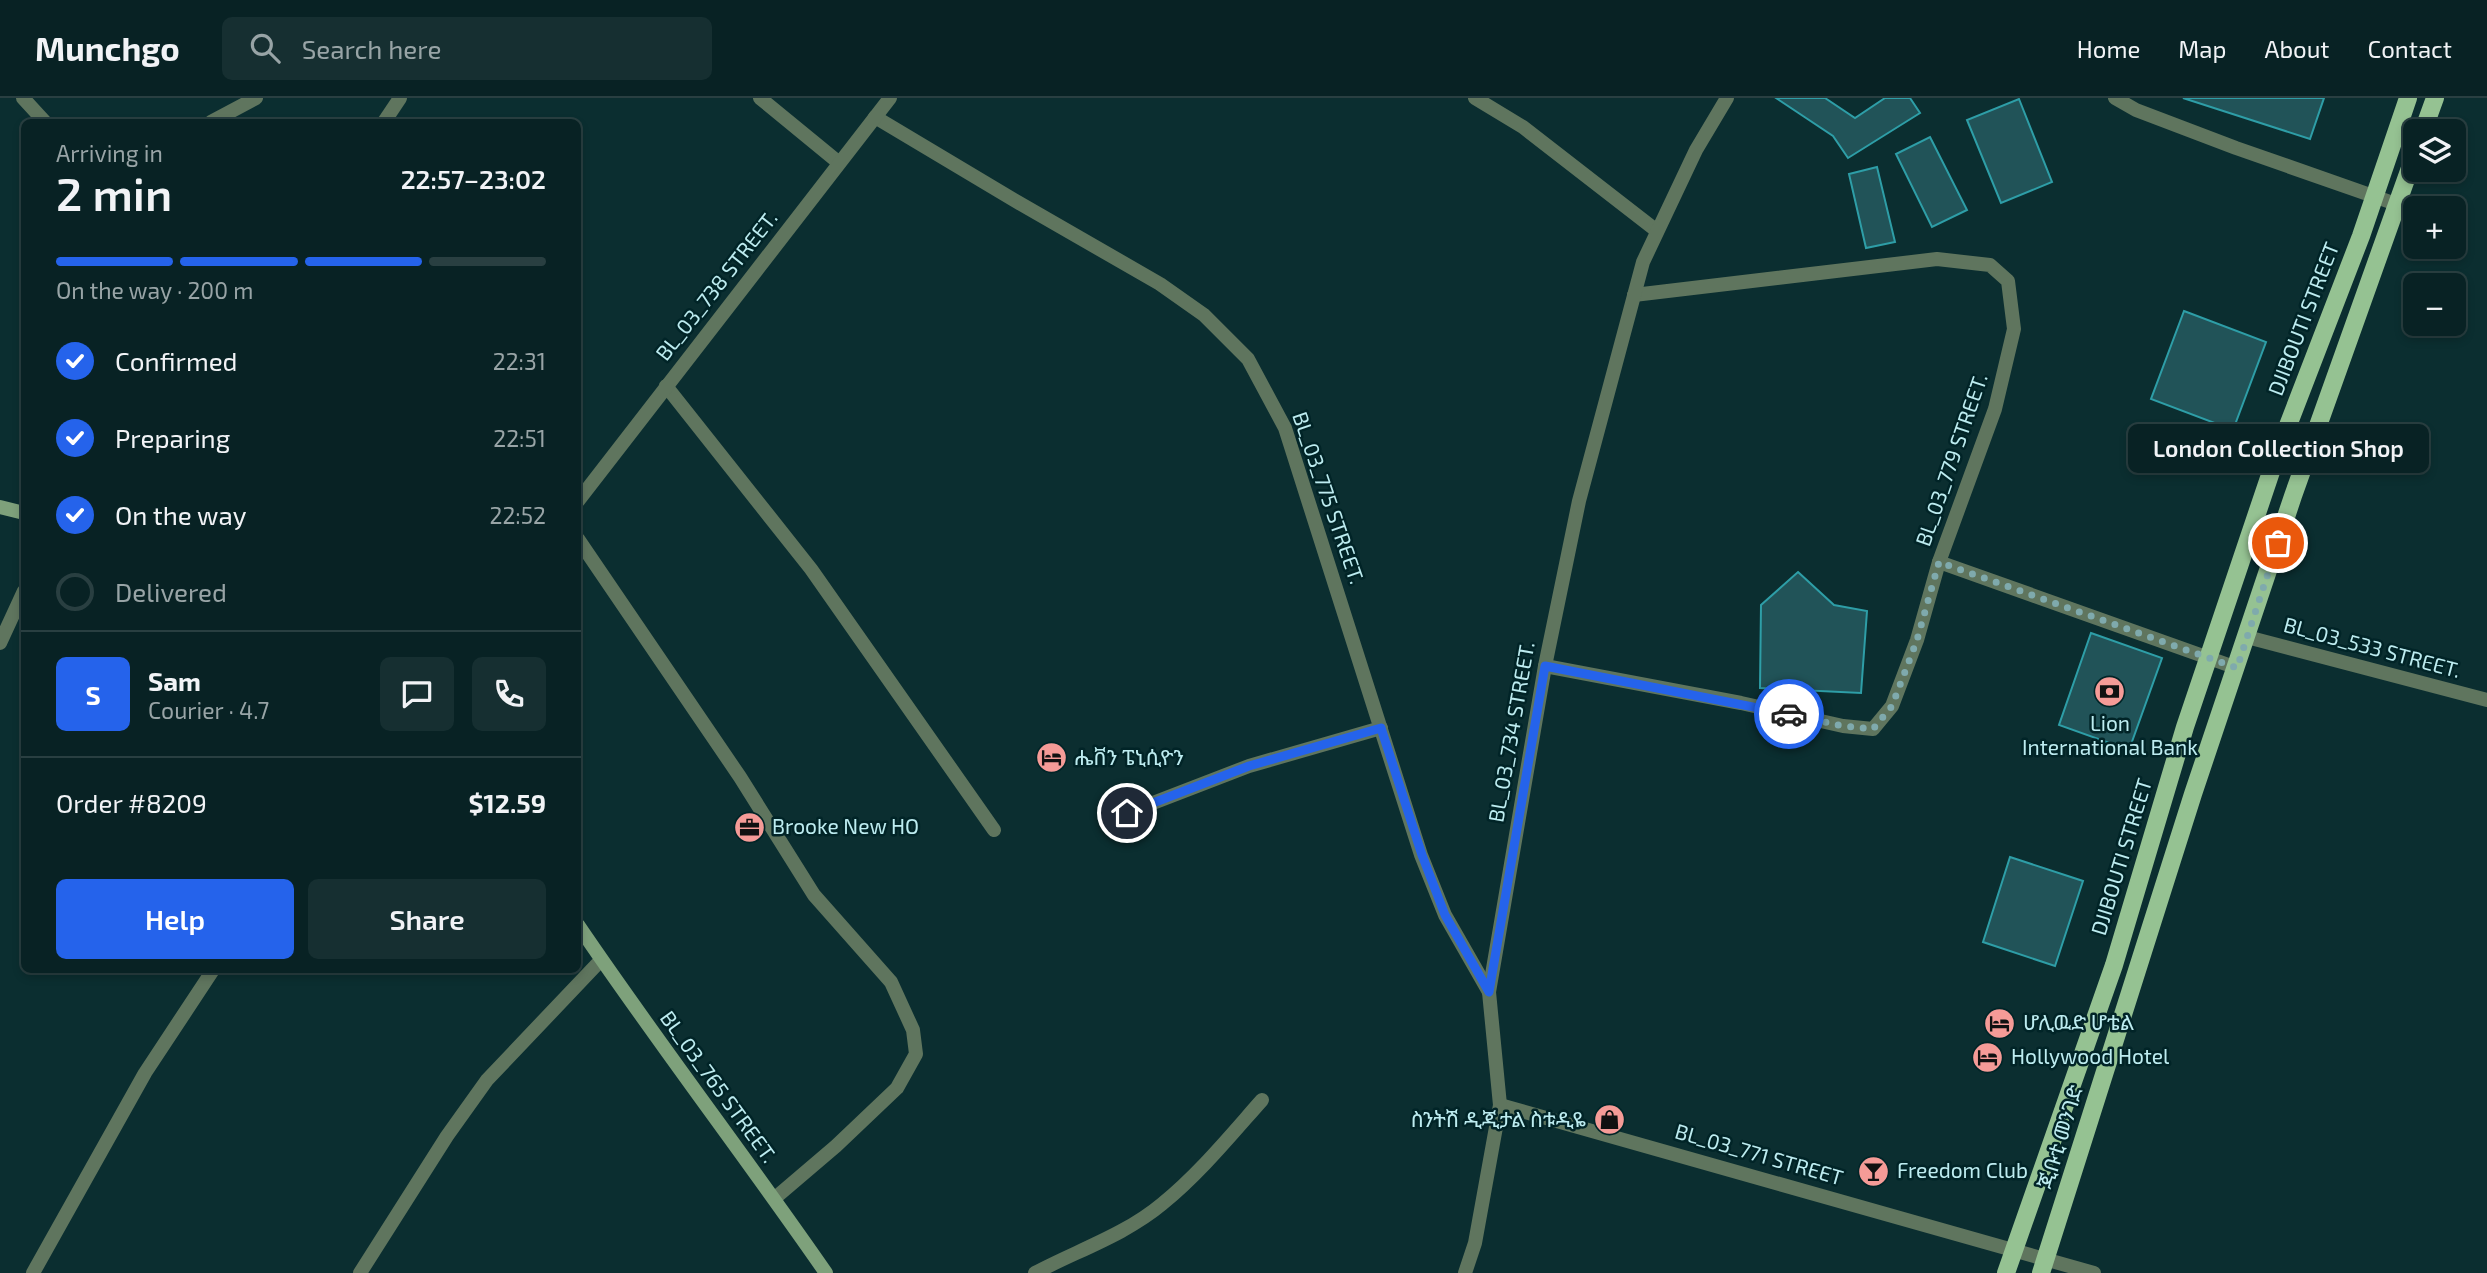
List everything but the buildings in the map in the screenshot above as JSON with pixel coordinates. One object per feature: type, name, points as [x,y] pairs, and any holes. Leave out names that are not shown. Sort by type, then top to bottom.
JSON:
[{"type":"main road","name":"DJIBOUTI STREET","points":[[2006,1273],[2114,965],[2185,727],[2277,454],[2374,197],[2408,98]]},
{"type":"main road","points":[[2427,119],[2435,98]]},
{"type":"main road","name":"ጂቡቲ መንገድ","points":[[2044,1266],[2189,807],[2293,496],[2404,182]]},
{"type":"street","points":[[23,98],[42,119]]},
{"type":"street","points":[[217,119],[256,98]]},
{"type":"street","points":[[386,119],[400,98]]},
{"type":"street","points":[[760,98],[838,163]]},
{"type":"street","name":"BL_03_738 STREET.","points":[[581,497],[890,98]]},
{"type":"street","points":[[1475,98],[1523,127],[1657,232]]},
{"type":"street","name":"BL_03_734 STREET.","points":[[1465,1273],[1475,1243],[1500,1105],[1489,992],[1545,666],[1579,500],[1643,262],[1696,150],[1727,98]]},
{"type":"street","points":[[2115,98],[2136,110],[2211,139],[2396,204]]},
{"type":"street","name":"BL_03_775 STREET.","points":[[875,117],[1160,284],[1204,315],[1248,359],[1285,428],[1422,855],[1445,915],[1489,992]]},
{"type":"street","name":"BL_03_779 STREET.","points":[[1545,666],[1741,703],[1843,726],[1873,729],[1892,706],[1917,640],[1939,562],[1995,410],[2014,329],[2008,281],[1990,265],[1937,259],[1634,295]]},
{"type":"street","points":[[666,386],[811,569],[994,830]]},
{"type":"street","points":[[0,507],[21,512]]},
{"type":"street","points":[[581,543],[740,777],[814,895],[891,982],[913,1030],[916,1054],[897,1088],[775,1199]]},
{"type":"street","points":[[1939,562],[2237,668]]},
{"type":"street","points":[[0,643],[21,598]]},
{"type":"street","name":"BL_03_533 STREET.","points":[[2247,637],[2487,700]]},
{"type":"street","points":[[1127,813],[1249,766],[1381,728]]},
{"type":"street","name":"BL_03_765 STREET.","points":[[581,930],[643,1021],[775,1199],[826,1273]]},
{"type":"street","points":[[360,1273],[486,1080],[601,960]]},
{"type":"street","points":[[33,1273],[145,1073],[210,973]]},
{"type":"street","points":[[1034,1273],[1116,1233],[1160,1206],[1205,1164],[1262,1100]]},
{"type":"street","name":"BL_03_771 STREET","points":[[1500,1105],[2013,1249],[2044,1266],[2094,1273]]},
{"type":"way so far","points":[[1789,714],[1843,726],[1873,729],[1892,706],[1917,640],[1939,562],[2237,668],[2278,543]]},
{"type":"place","name":"London Collection Shop","points":[[2278,543]]},
{"type":"place","name":"Lion International Bank","points":[[2110,692]]},
{"type":"place","name":"ሔቨን ፔኒሲዮን","points":[[1051,758]]},
{"type":"place","name":"Brooke New HO","points":[[749,827]]},
{"type":"place","name":"ሆሊዉድ ሆቴል","points":[[2000,1023]]},
{"type":"place","name":"Hollywood Hotel","points":[[1988,1057]]},
{"type":"place","name":"ስንትሽ ዲጂታል ስቱዲዬ","points":[[1609,1120]]},
{"type":"place","name":"Freedom Club","points":[[1874,1171]]},
{"type":"route","points":[[1127,813],[1249,766],[1381,728],[1422,855],[1445,915],[1489,992],[1545,666],[1789,714]]}]
